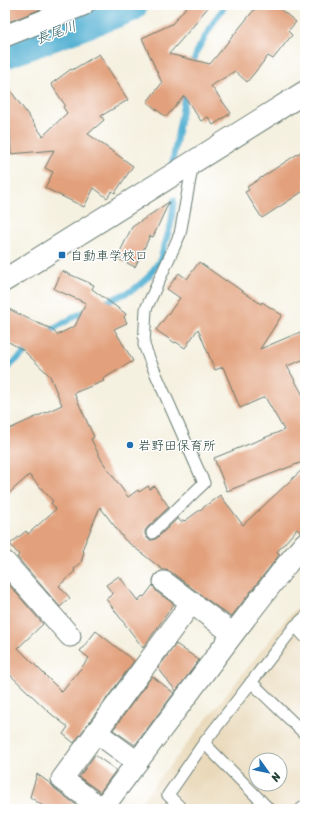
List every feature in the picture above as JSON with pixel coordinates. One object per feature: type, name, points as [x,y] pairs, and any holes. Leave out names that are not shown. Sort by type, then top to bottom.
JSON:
[{"type":"street","points":[[5,36],[74,7]]},
{"type":"street","points":[[5,280],[305,92]]},
{"type":"street","points":[[192,602],[62,779],[102,809],[233,634],[305,543]]},
{"type":"street","points":[[5,562],[70,636]]},
{"type":"street","points":[[164,582],[233,634]]},
{"type":"street","points":[[96,732],[137,762]]},
{"type":"lane","points":[[152,533],[204,483],[144,345],[146,309],[180,234],[193,162]]},
{"type":"lane","points":[[182,809],[168,795],[204,743],[295,626],[305,617]]},
{"type":"lane","points":[[295,626],[305,637]]},
{"type":"lane","points":[[251,682],[305,734]]},
{"type":"lane","points":[[204,743],[269,809]]},
{"type":"shaded area","points":[[305,600],[305,809],[135,809],[287,618]]},
{"type":"building","points":[[5,5],[51,5],[11,21],[5,20]]},
{"type":"building","points":[[188,5],[210,5],[169,54],[210,64],[258,5],[275,5],[296,22],[288,31],[292,35],[273,59],[268,56],[247,82],[235,71],[211,86],[231,113],[213,125],[208,117],[201,121],[184,96],[166,117],[147,102],[162,83],[142,38],[172,24]]},
{"type":"building","points":[[99,54],[128,100],[101,116],[104,120],[88,134],[133,166],[115,193],[112,191],[107,198],[94,188],[84,207],[45,188],[53,172],[45,168],[54,150],[11,154],[10,130],[5,123],[5,83],[43,136],[67,113],[63,107],[65,105],[51,84],[71,69],[72,70]]},
{"type":"building","points":[[305,149],[305,190],[262,218],[245,192],[249,190],[247,187]]},
{"type":"building","points":[[169,202],[153,237],[150,236],[135,267],[117,258],[132,227]]},
{"type":"building","points":[[199,262],[261,304],[262,302],[282,315],[260,349],[305,330],[305,359],[287,366],[305,399],[305,461],[227,491],[214,458],[284,430],[265,397],[240,408],[223,367],[215,370],[198,329],[185,348],[156,330],[180,298],[167,289],[179,273],[187,279]]},
{"type":"building","points":[[62,271],[94,285],[92,289],[126,314],[124,317],[127,323],[114,329],[133,361],[103,379],[104,381],[74,393],[94,437],[91,439],[102,461],[128,497],[138,490],[139,492],[148,486],[150,489],[154,486],[169,507],[147,528],[145,534],[147,538],[153,540],[157,538],[178,518],[181,522],[184,520],[185,521],[220,495],[243,525],[305,467],[305,531],[300,532],[297,529],[277,552],[280,554],[231,617],[171,572],[163,570],[125,540],[100,507],[82,550],[84,552],[81,563],[59,586],[70,598],[60,607],[17,557],[19,555],[10,544],[26,531],[28,534],[56,509],[51,503],[53,501],[29,475],[5,497],[5,431],[62,405],[50,376],[23,350],[5,340],[5,307],[52,329],[57,335],[75,326],[86,303],[54,289]]},
{"type":"building","points":[[119,576],[138,601],[142,596],[144,597],[153,585],[157,592],[174,604],[143,648],[106,599],[113,594],[106,585]]},
{"type":"building","points":[[5,580],[43,624],[18,648],[62,692],[89,658],[80,651],[96,631],[134,661],[74,743],[63,734],[68,727],[50,713],[5,670]]},
{"type":"building","points":[[176,644],[199,660],[176,691],[158,668]]},
{"type":"building","points":[[152,676],[174,693],[135,745],[113,730]]},
{"type":"building","points":[[95,755],[116,770],[100,792],[79,777]]},
{"type":"building","points":[[37,774],[82,809],[47,809],[30,797]]},
{"type":"waterway","name":"長尾川","points":[[5,51],[130,5]]},
{"type":"waterway","points":[[192,67],[197,51],[216,18],[226,5]]},
{"type":"waterway","points":[[172,164],[186,89]]},
{"type":"waterway","points":[[102,304],[133,290],[148,277],[160,260],[171,224],[174,200]]},
{"type":"waterway","points":[[47,333],[88,310]]},
{"type":"waterway","points":[[5,370],[31,347]]},
{"type":"place","name":"自動車学校口","points":[[62,255]]},
{"type":"place","name":"岩野田保育所","points":[[130,445]]}]
